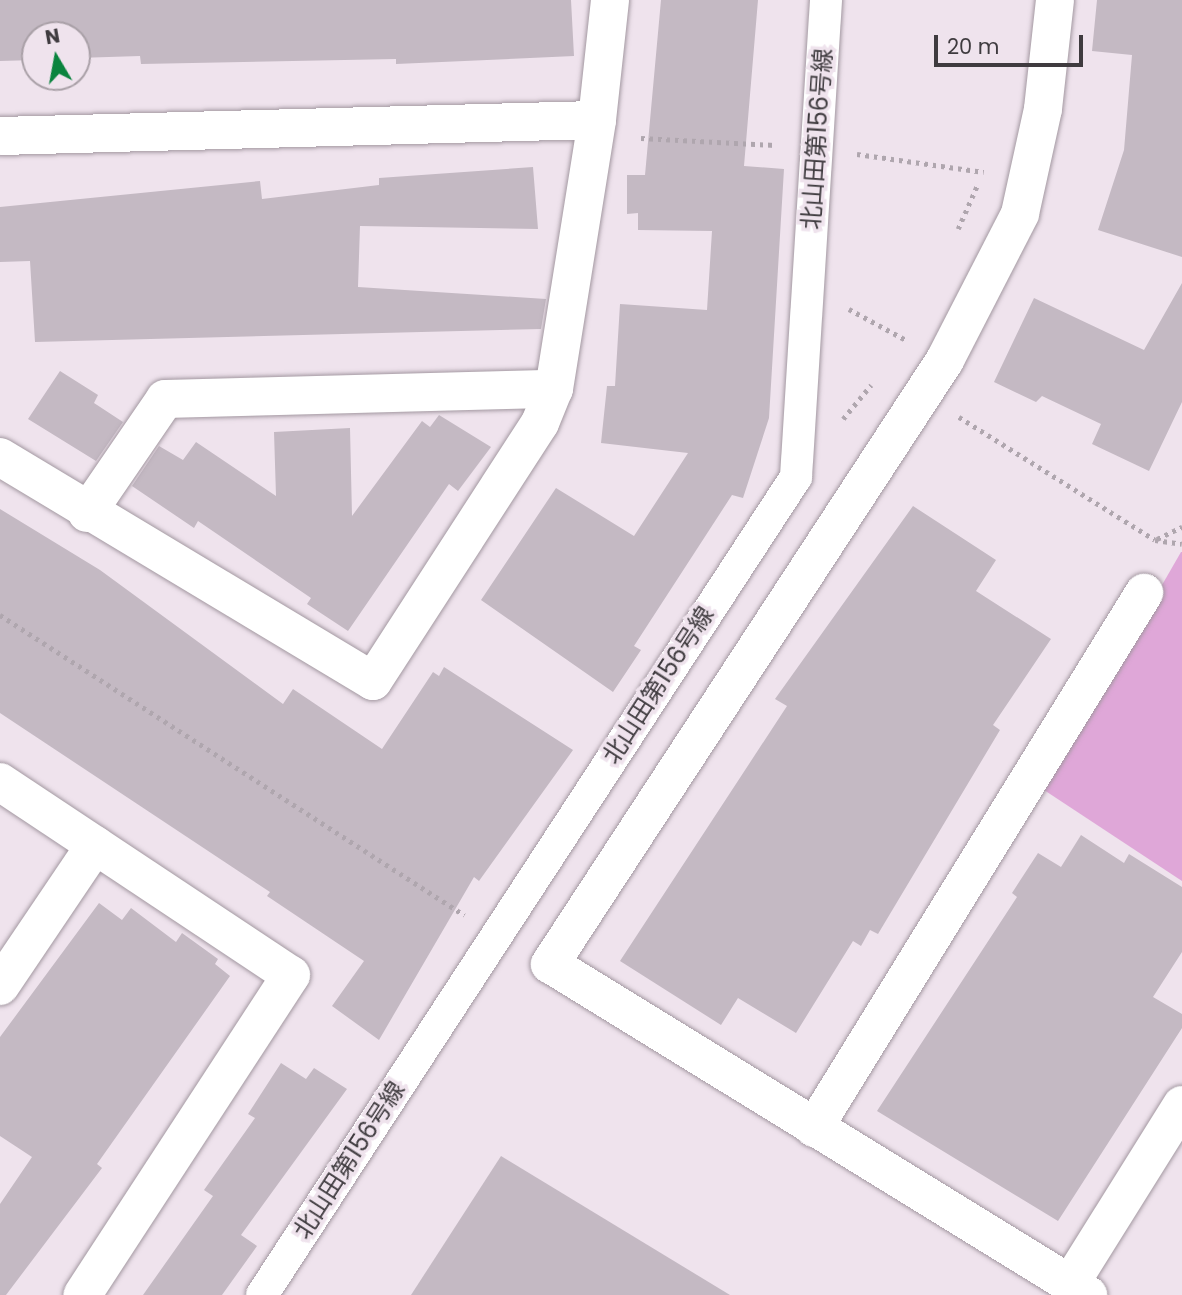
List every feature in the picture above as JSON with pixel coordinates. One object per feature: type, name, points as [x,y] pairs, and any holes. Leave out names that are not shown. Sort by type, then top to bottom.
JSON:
[{"type":"street","points":[[0,457],[87,513],[373,681],[540,423],[554,389],[596,128],[610,0]]},
{"type":"street","name":"北山田第156号線","points":[[262,1295],[494,934],[796,477],[826,0]]},
{"type":"street","points":[[1055,0],[1043,109],[1020,214],[946,360],[550,964],[1079,1290],[1182,1105]]},
{"type":"street","points":[[0,136],[596,128]]},
{"type":"street","points":[[87,513],[165,399],[554,389]]},
{"type":"street","points":[[814,1128],[1144,593]]},
{"type":"street","points":[[0,782],[291,975],[82,1295]]},
{"type":"street","points":[[0,986],[95,845]]},
{"type":"path","points":[[596,128],[817,148],[984,172],[956,232]]},
{"type":"path","points":[[808,288],[907,340]]},
{"type":"path","points":[[899,351],[913,328]]},
{"type":"path","points":[[839,425],[873,382]]},
{"type":"path","points":[[952,412],[1155,540],[1182,544]]},
{"type":"path","points":[[1155,540],[1182,527]]},
{"type":"path","points":[[0,615],[494,934]]},
{"type":"shaded area","points":[[1182,552],[1182,881],[1044,790]]},
{"type":"building","points":[[0,0],[571,0],[574,56],[396,64],[396,59],[141,64],[140,56],[91,58],[91,21],[21,21],[21,60],[0,61]]},
{"type":"building","points":[[661,0],[758,0],[744,166],[784,169],[769,418],[743,498],[732,495],[634,646],[641,650],[613,692],[481,600],[556,488],[634,536],[688,453],[601,443],[607,386],[615,386],[620,304],[707,310],[712,231],[638,230],[638,213],[627,214],[627,175],[645,175]]},
{"type":"building","points":[[1097,0],[1182,0],[1182,257],[1098,230],[1124,150],[1132,55],[1092,51]]},
{"type":"building","points":[[533,167],[538,229],[360,226],[358,287],[546,299],[541,329],[35,342],[30,261],[0,262],[0,207],[260,181],[262,199],[379,185],[379,178]]},
{"type":"building","points":[[1182,283],[1182,402],[1149,471],[1092,444],[1101,424],[1042,396],[1036,402],[994,382],[1034,298],[1144,350]]},
{"type":"building","points":[[60,371],[98,395],[94,403],[123,422],[96,461],[28,419]]},
{"type":"building","points":[[439,415],[491,447],[458,491],[449,484],[348,631],[307,604],[311,598],[198,521],[194,528],[132,486],[159,446],[183,460],[196,442],[276,496],[274,432],[350,428],[352,516],[422,421],[430,427]]},
{"type":"building","points":[[913,506],[996,560],[976,591],[1051,639],[993,725],[1000,730],[878,934],[870,930],[861,946],[853,941],[796,1033],[738,998],[721,1025],[620,961],[787,706],[775,699]]},
{"type":"building","points":[[0,509],[100,570],[283,704],[293,689],[382,749],[433,672],[439,676],[444,667],[573,750],[479,881],[474,877],[379,1040],[332,1006],[364,961],[267,896],[270,892],[0,713]]},
{"type":"building","points":[[1081,835],[1124,863],[1129,854],[1182,887],[1182,952],[1153,997],[1182,1014],[1182,1028],[1058,1221],[877,1111],[1017,897],[1012,893],[1038,853],[1061,867]]},
{"type":"building","points":[[99,903],[122,920],[131,908],[176,942],[182,933],[218,959],[215,964],[230,976],[97,1164],[102,1168],[6,1295],[0,1295],[0,1204],[32,1157],[0,1136],[0,1037]]},
{"type":"building","points":[[281,1063],[306,1079],[314,1068],[347,1089],[241,1235],[257,1246],[222,1295],[143,1295],[213,1196],[204,1190],[255,1118],[248,1114]]},
{"type":"building","points":[[501,1156],[730,1295],[411,1295]]}]
